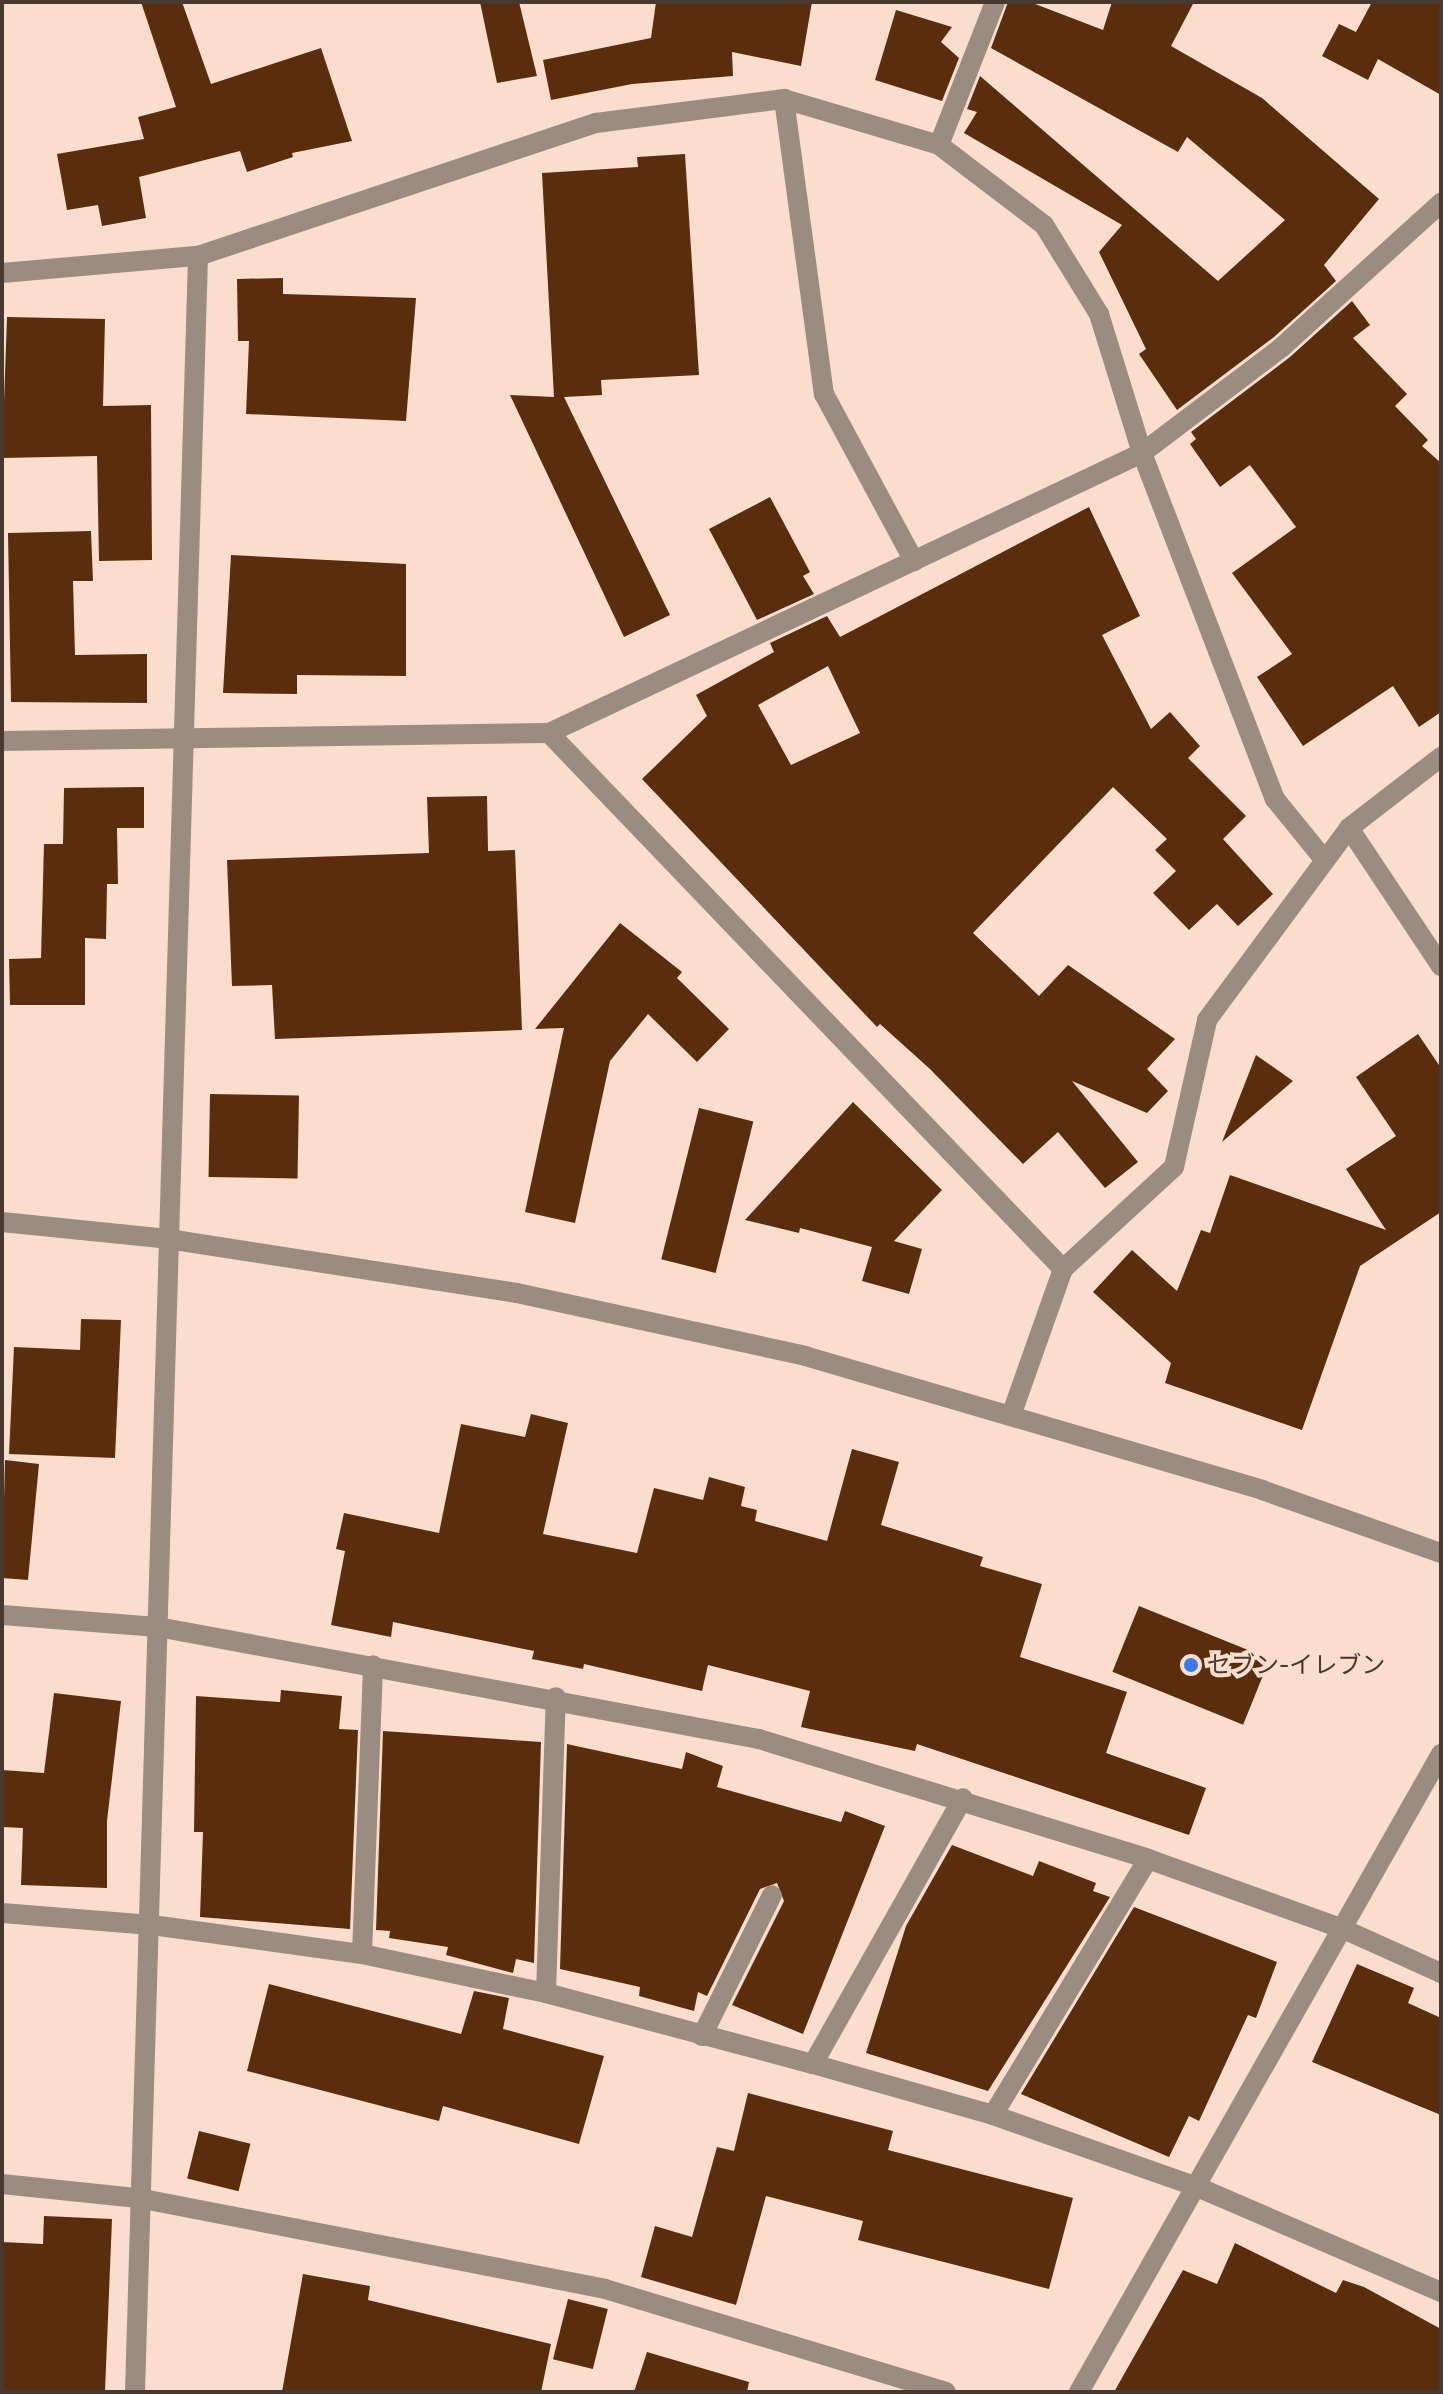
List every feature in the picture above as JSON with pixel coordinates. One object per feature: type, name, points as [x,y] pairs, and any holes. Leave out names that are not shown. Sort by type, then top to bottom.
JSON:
[{"type":"street","points":[[939,145],[995,2]]},
{"type":"street","points":[[784,99],[824,394],[914,561]]},
{"type":"street","points":[[2,273],[198,256],[596,123],[784,99],[939,145],[1044,225],[1099,314],[1142,453],[1275,799],[1323,858]]},
{"type":"street","points":[[2,741],[549,733],[1142,453],[1282,347],[1441,203]]},
{"type":"street","points":[[135,2392],[138,2198],[152,1925],[168,1239],[187,738],[198,256]]},
{"type":"street","points":[[549,733],[1063,1269]]},
{"type":"street","points":[[1012,1413],[1063,1269],[1174,1167],[1207,1020],[1323,858],[1349,828],[1441,757]]},
{"type":"street","points":[[1349,828],[1441,966]]},
{"type":"street","points":[[2,1222],[168,1239],[517,1293],[805,1356],[1012,1413],[1262,1490],[1441,1553]]},
{"type":"street","points":[[2,1615],[158,1627],[556,1697],[759,1739],[963,1798],[1148,1859],[1341,1928],[1441,1973]]},
{"type":"street","points":[[362,1954],[373,1665]]},
{"type":"street","points":[[546,1993],[556,1697]]},
{"type":"street","points":[[1079,2392],[1441,1754]]},
{"type":"street","points":[[813,2064],[963,1798]]},
{"type":"street","points":[[993,2115],[1148,1859]]},
{"type":"street","points":[[702,2036],[772,1895]]},
{"type":"street","points":[[2,1913],[152,1925],[362,1954],[546,1993],[993,2115],[1195,2186],[1441,2292]]},
{"type":"street","points":[[2,2184],[138,2198],[605,2289],[946,2392]]},
{"type":"building","points":[[141,2],[182,2],[211,84],[321,48],[352,141],[292,153],[293,157],[247,172],[240,151],[139,177],[146,218],[102,226],[98,205],[67,210],[57,154],[144,139],[138,117],[176,107]]},
{"type":"building","points":[[480,2],[519,2],[537,76],[497,83]]},
{"type":"building","points":[[656,2],[812,2],[801,66],[732,52],[733,76],[632,84],[551,100],[543,60],[651,38]]},
{"type":"building","points":[[1008,2],[1030,2],[1103,30],[1112,2],[1194,2],[1171,46],[1262,98],[1379,199],[1324,265],[1336,281],[1274,337],[1177,410],[1139,354],[1146,349],[1099,252],[1122,225],[964,133],[977,112],[967,109],[980,76],[1218,281],[1285,220],[1187,137],[1178,152],[991,48]]},
{"type":"building","points":[[1372,2],[1441,2],[1441,95],[1378,59],[1368,80],[1322,56],[1339,24],[1356,32]]},
{"type":"building","points":[[896,10],[952,27],[941,42],[959,58],[942,101],[875,80]]},
{"type":"building","points":[[685,154],[699,375],[601,380],[602,395],[564,397],[670,615],[624,637],[510,395],[554,397],[542,173],[638,167],[637,157]]},
{"type":"building","points":[[283,278],[283,294],[416,298],[406,421],[246,414],[249,341],[238,341],[237,279]]},
{"type":"building","points":[[1352,301],[1370,325],[1353,338],[1407,394],[1395,406],[1428,440],[1422,446],[1441,463],[1441,712],[1419,727],[1393,686],[1303,746],[1257,677],[1292,654],[1232,573],[1296,527],[1250,465],[1220,487],[1190,444],[1196,439],[1191,432],[1290,357]]},
{"type":"building","points":[[7,317],[105,319],[103,406],[151,405],[152,560],[99,561],[97,456],[2,458]]},
{"type":"building","points":[[770,497],[810,572],[803,576],[814,594],[757,620],[709,529]]},
{"type":"building","points":[[1089,507],[1140,616],[1102,635],[1151,729],[1170,712],[1200,746],[1188,758],[1246,816],[1223,839],[1273,894],[1238,926],[1217,904],[1189,930],[1153,893],[1176,871],[1155,850],[1167,839],[1113,787],[973,933],[1039,996],[1068,965],[1175,1039],[1147,1069],[1168,1091],[1147,1113],[1072,1081],[1138,1162],[1105,1188],[1058,1132],[1023,1164],[930,1069],[880,1024],[877,1027],[642,779],[707,716],[696,695],[774,652],[770,643],[827,616],[840,637]],"holes":[[[828,666],[860,733],[791,765],[758,705]]]},
{"type":"building","points":[[91,531],[93,581],[73,581],[75,655],[147,654],[147,703],[11,702],[8,533]]},
{"type":"building","points":[[231,555],[406,564],[406,676],[297,675],[297,694],[223,693]]},
{"type":"building","points":[[144,787],[144,828],[117,828],[118,884],[107,884],[106,939],[85,938],[85,1005],[10,1005],[9,959],[41,958],[44,844],[63,844],[64,788]]},
{"type":"building","points":[[487,796],[488,851],[515,850],[522,1030],[275,1039],[272,985],[232,986],[227,860],[429,853],[427,797]]},
{"type":"building","points":[[620,923],[682,972],[677,978],[729,1029],[697,1062],[648,1014],[610,1061],[575,1223],[525,1212],[564,1028],[535,1029]]},
{"type":"building","points":[[1418,1034],[1441,1068],[1441,1212],[1360,1266],[1302,1430],[1165,1383],[1171,1363],[1093,1292],[1132,1250],[1177,1291],[1201,1230],[1210,1233],[1230,1175],[1386,1230],[1346,1169],[1396,1136],[1356,1077]]},
{"type":"building","points":[[1256,1055],[1293,1081],[1222,1142]]},
{"type":"building","points":[[210,1094],[299,1096],[298,1179],[209,1177]]},
{"type":"building","points":[[853,1102],[942,1190],[894,1241],[922,1249],[909,1294],[862,1281],[872,1247],[800,1228],[799,1233],[745,1220]]},
{"type":"building","points":[[699,1108],[753,1122],[716,1273],[661,1259]]},
{"type":"building","points":[[81,1319],[121,1320],[115,1458],[9,1454],[14,1347],[80,1350]]},
{"type":"building","points":[[531,1414],[568,1423],[543,1534],[637,1553],[654,1488],[703,1500],[709,1477],[745,1487],[741,1506],[757,1510],[755,1521],[827,1541],[852,1449],[899,1462],[881,1525],[983,1557],[980,1566],[1042,1584],[1020,1657],[1127,1692],[1106,1753],[1206,1788],[1189,1835],[917,1744],[915,1751],[801,1727],[810,1691],[708,1665],[702,1691],[584,1664],[583,1669],[532,1659],[534,1651],[393,1622],[391,1637],[331,1625],[345,1551],[336,1549],[344,1513],[439,1533],[461,1424],[525,1437]]},
{"type":"building","points":[[5,1460],[39,1464],[28,1580],[2,1578]]},
{"type":"building","name":"セブン-イレブン","points":[[1139,1606],[1270,1659],[1243,1725],[1112,1672]]},
{"type":"building","points":[[281,1690],[342,1696],[339,1729],[358,1730],[350,1929],[200,1917],[203,1832],[194,1832],[196,1696],[280,1702]]},
{"type":"building","points":[[54,1693],[121,1701],[107,1821],[107,1888],[21,1885],[23,1828],[2,1827],[2,1770],[44,1773]]},
{"type":"building","points":[[383,1731],[541,1742],[534,1963],[516,1959],[513,1973],[446,1955],[448,1947],[389,1938],[390,1931],[376,1930]]},
{"type":"building","points":[[567,1744],[682,1769],[686,1752],[723,1766],[717,1787],[841,1822],[845,1811],[885,1826],[803,2034],[732,2005],[784,1901],[777,1883],[760,1889],[707,1996],[698,1992],[694,2011],[639,1996],[640,1987],[560,1969]]},
{"type":"building","points":[[952,1845],[1033,1876],[1039,1861],[1096,1883],[1093,1891],[1110,1897],[988,2091],[866,2053],[906,1926]]},
{"type":"building","points":[[1134,1907],[1277,1962],[1256,2018],[1248,2015],[1199,2121],[1189,2116],[1169,2157],[1021,2094]]},
{"type":"building","points":[[1357,1964],[1414,1988],[1408,2003],[1441,2018],[1441,2115],[1312,2062]]},
{"type":"building","points":[[269,1984],[461,2034],[474,1991],[509,1998],[503,2029],[604,2056],[579,2144],[443,2106],[439,2121],[247,2071]]},
{"type":"building","points":[[748,2093],[893,2131],[888,2150],[1073,2198],[1049,2289],[858,2240],[863,2221],[766,2196],[736,2305],[641,2277],[655,2226],[692,2237],[717,2147],[734,2151]]},
{"type":"building","points":[[199,2131],[250,2144],[239,2191],[187,2179]]},
{"type":"building","points":[[44,2216],[112,2219],[105,2392],[2,2392],[2,2242],[43,2244]]},
{"type":"building","points":[[1235,2243],[1336,2293],[1343,2280],[1364,2287],[1441,2329],[1441,2392],[1114,2392],[1183,2270],[1217,2284]]},
{"type":"building","points":[[303,2274],[370,2286],[368,2300],[551,2344],[541,2392],[282,2392]]},
{"type":"building","points":[[568,2299],[608,2309],[593,2369],[553,2359]]},
{"type":"building","points":[[647,2352],[749,2382],[747,2392],[634,2392]]},
{"type":"place","name":"セブン-イレブン","points":[[1191,1665]]}]
